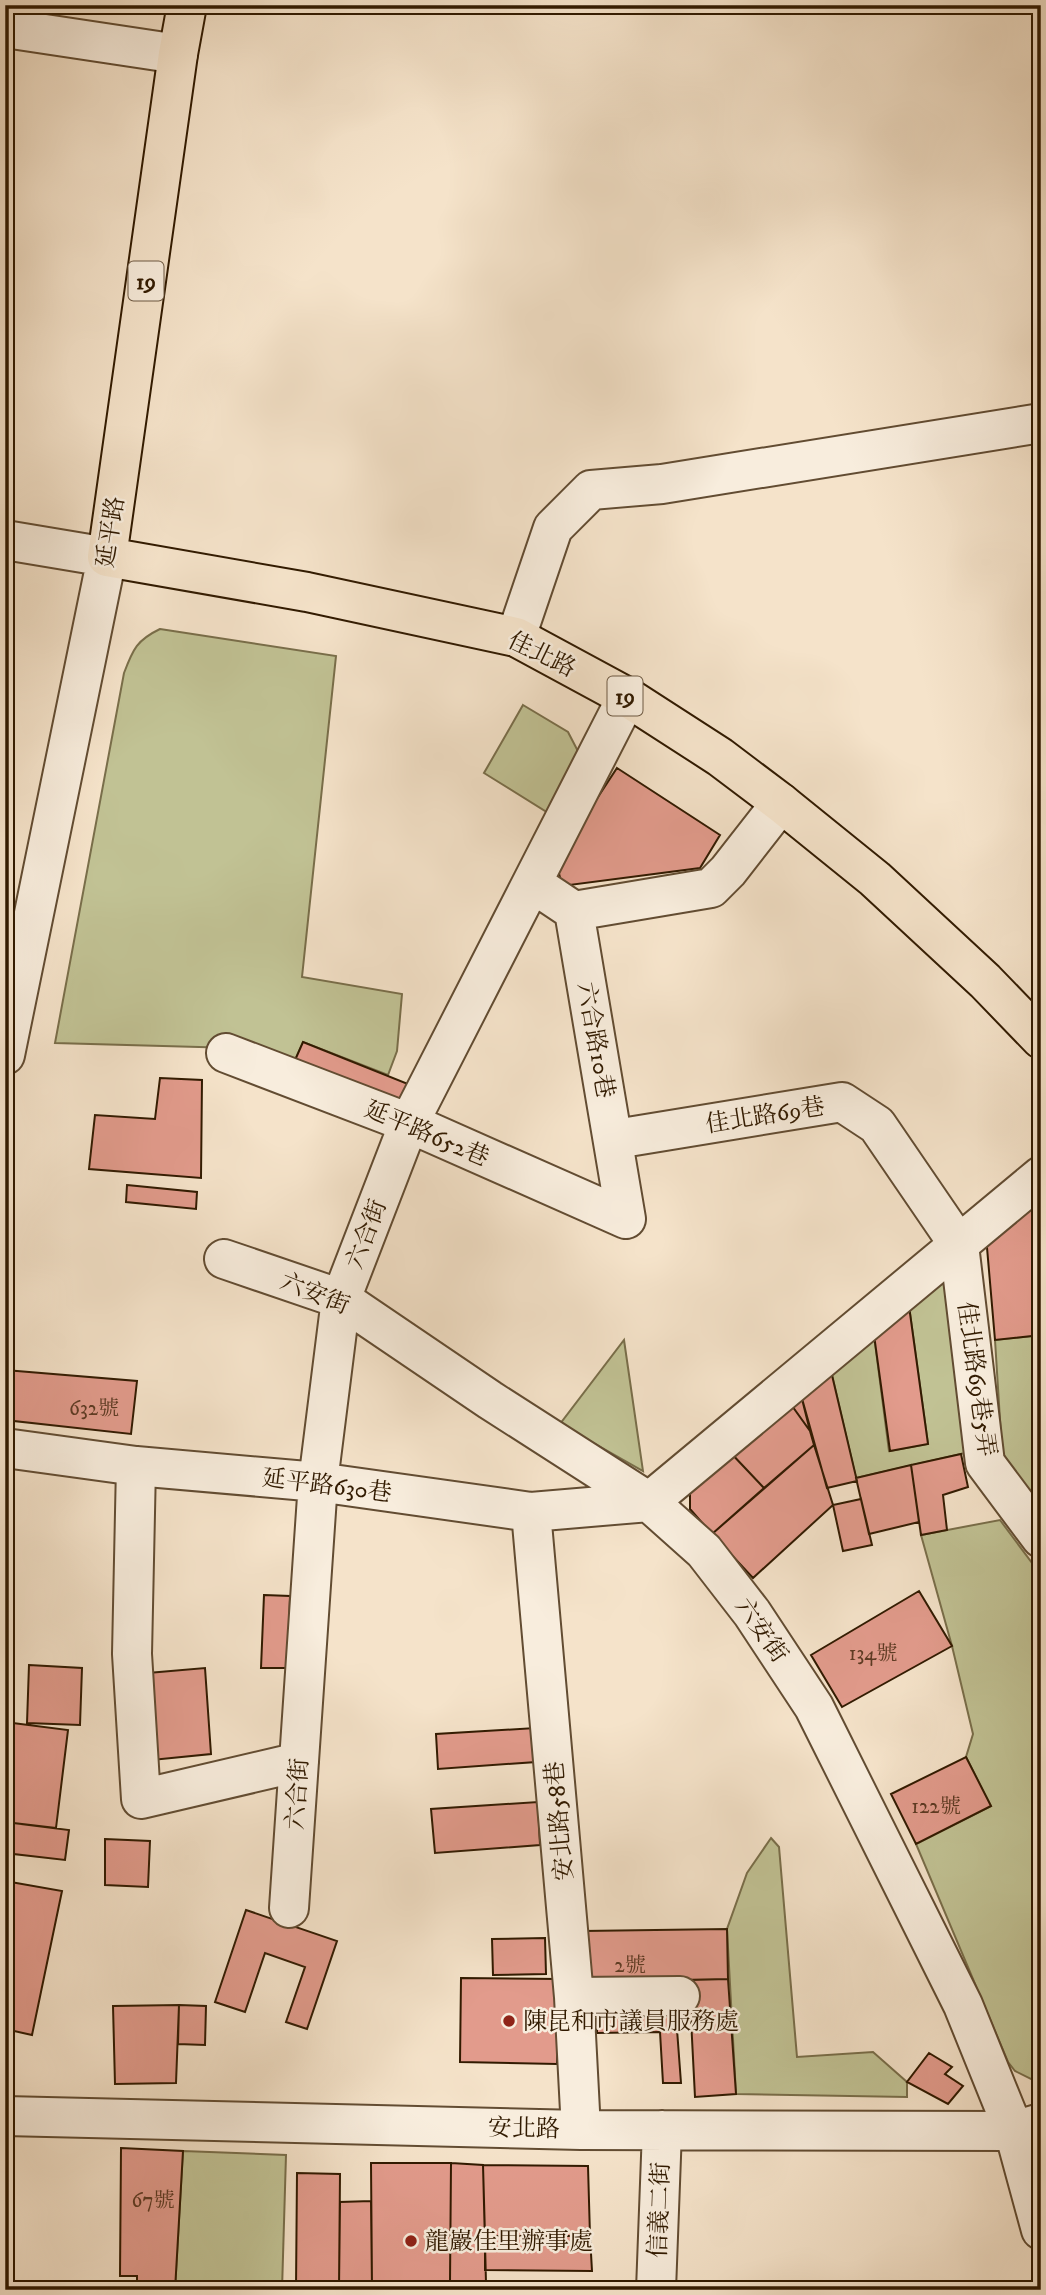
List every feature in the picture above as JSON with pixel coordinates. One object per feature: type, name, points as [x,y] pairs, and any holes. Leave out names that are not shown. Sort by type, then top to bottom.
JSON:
[{"type":"main road","name":"延平路","points":[[107,557],[187,5]]},
{"type":"main road","name":"佳北路","points":[[107,557],[307,592],[516,637],[627,697],[720,757],[875,879],[985,981],[1041,1039]]},
{"type":"street","points":[[5,28],[178,54]]},
{"type":"street","points":[[516,637],[553,528],[591,490],[662,484],[1041,423]]},
{"type":"street","name":"佳北路","points":[[5,540],[107,557]]},
{"type":"street","name":"延平路","points":[[5,1055],[107,557]]},
{"type":"street","name":"六合街","points":[[289,1908],[318,1482],[341,1299],[409,1124],[627,697]]},
{"type":"street","points":[[532,883],[574,911],[710,888],[728,871],[780,803]]},
{"type":"street","name":"六合路10巷","points":[[574,911],[626,1219]]},
{"type":"street","name":"延平路652巷","points":[[226,1053],[409,1124],[626,1219]]},
{"type":"street","name":"佳北路69巷","points":[[628,1137],[842,1102],[877,1125],[959,1245]]},
{"type":"street","points":[[649,1503],[1041,1176]]},
{"type":"street","name":"佳北路69巷5弄","points":[[959,1245],[985,1464],[1041,1538]]},
{"type":"street","name":"六安街","points":[[224,1259],[341,1299],[649,1503],[704,1551],[752,1613],[814,1707],[1027,2127],[1041,2230]]},
{"type":"street","name":"延平路630巷","points":[[5,1448],[136,1466],[318,1482],[531,1512],[649,1503]]},
{"type":"street","points":[[136,1466],[132,1654],[141,1799],[299,1762]]},
{"type":"street","name":"安北路58巷","points":[[531,1512],[575,1997],[581,2130]]},
{"type":"street","points":[[575,1997],[680,1996]]},
{"type":"street","name":"安北路","points":[[5,2116],[581,2130],[1027,2127]]},
{"type":"street","name":"信義二街","points":[[656,2290],[662,2130]]},
{"type":"green space","points":[[160,629],[336,656],[302,977],[402,994],[397,1051],[388,1075],[303,1042],[292,1067],[235,1048],[55,1043],[124,673],[137,646]]},
{"type":"green space","points":[[523,705],[568,732],[582,759],[550,814],[484,773]]},
{"type":"green space","points":[[948,1277],[974,1451],[856,1478],[831,1371],[874,1335],[889,1451],[928,1444],[909,1306]]},
{"type":"green space","points":[[1041,1335],[1041,1513],[1002,1452],[995,1340]]},
{"type":"green space","points":[[624,1340],[643,1471],[560,1424]]},
{"type":"green space","points":[[1000,1520],[1041,1575],[1041,2081],[1037,2082],[1015,2071],[1008,2062],[916,1844],[991,1806],[966,1757],[973,1734],[921,1535]]},
{"type":"green space","points":[[771,1838],[779,1847],[797,2057],[873,2052],[907,2082],[907,2097],[736,2094],[727,1929],[747,1873]]},
{"type":"green space","points":[[183,2151],[286,2155],[282,2290],[175,2290]]},
{"type":"building","points":[[617,768],[720,835],[700,868],[562,886],[556,861]]},
{"type":"building","points":[[303,1042],[408,1084],[398,1109],[292,1067]]},
{"type":"building","points":[[160,1078],[202,1080],[201,1178],[89,1169],[95,1115],[155,1119]]},
{"type":"building","points":[[127,1185],[197,1192],[196,1209],[126,1202]]},
{"type":"building","points":[[1041,1199],[1041,1335],[995,1340],[986,1236]]},
{"type":"building","points":[[909,1306],[928,1444],[890,1451],[874,1335]]},
{"type":"building","points":[[5,1370],[137,1381],[131,1434],[5,1420]]},
{"type":"building","points":[[831,1371],[857,1481],[827,1488],[801,1395]]},
{"type":"building","points":[[801,1395],[810,1431],[790,1403]]},
{"type":"building","points":[[790,1403],[810,1431],[814,1445],[764,1488],[729,1451]]},
{"type":"building","points":[[814,1445],[833,1505],[753,1578],[712,1534]]},
{"type":"building","points":[[729,1451],[764,1488],[712,1534],[690,1509],[690,1483]]},
{"type":"building","points":[[961,1454],[968,1487],[943,1495],[947,1530],[921,1535],[911,1465]]},
{"type":"building","points":[[911,1465],[919,1522],[869,1534],[856,1478]]},
{"type":"building","points":[[861,1499],[872,1545],[843,1551],[833,1505]]},
{"type":"building","points":[[919,1591],[952,1646],[842,1707],[811,1655]]},
{"type":"building","points":[[264,1595],[290,1596],[288,1668],[261,1668]]},
{"type":"building","points":[[29,1665],[82,1668],[80,1725],[27,1723]]},
{"type":"building","points":[[205,1668],[211,1754],[132,1762],[125,1675]]},
{"type":"building","points":[[5,1722],[68,1730],[56,1828],[5,1822]]},
{"type":"building","points":[[535,1728],[536,1762],[438,1769],[436,1734]]},
{"type":"building","points":[[966,1757],[991,1806],[916,1844],[891,1794]]},
{"type":"building","points":[[538,1802],[540,1845],[435,1853],[431,1809]]},
{"type":"building","points":[[5,1822],[69,1830],[65,1860],[5,1853]]},
{"type":"building","points":[[105,1839],[150,1841],[148,1887],[105,1885]]},
{"type":"building","points":[[5,1881],[62,1891],[32,2035],[5,2029]]},
{"type":"building","points":[[246,1910],[337,1941],[307,2029],[286,2022],[305,1967],[265,1953],[245,2012],[215,2002]]},
{"type":"building","points":[[727,1929],[728,1979],[584,1982],[583,1931]]},
{"type":"building","points":[[545,1938],[546,1974],[493,1975],[492,1939]]},
{"type":"building","name":"陳昆和市議員服務處","points":[[461,1978],[559,1979],[557,2064],[460,2062]]},
{"type":"building","points":[[728,1979],[736,2094],[695,2097],[689,1980]]},
{"type":"building","points":[[179,2005],[176,2083],[115,2084],[113,2006]]},
{"type":"building","points":[[179,2005],[206,2006],[205,2045],[178,2044]]},
{"type":"building","points":[[597,2015],[676,2016],[681,2083],[663,2083],[660,2032],[597,2033]]},
{"type":"building","points":[[929,2053],[952,2067],[945,2074],[963,2086],[948,2104],[907,2082]]},
{"type":"building","points":[[121,2148],[183,2151],[175,2290],[137,2290],[137,2276],[120,2276]]},
{"type":"building","name":"龍巖佳里辦事處","points":[[371,2163],[451,2163],[450,2282],[372,2288]]},
{"type":"building","points":[[451,2163],[483,2165],[486,2283],[450,2282]]},
{"type":"building","points":[[483,2165],[588,2166],[590,2236],[485,2236]]},
{"type":"building","points":[[297,2173],[340,2174],[339,2288],[296,2288]]},
{"type":"building","points":[[371,2201],[372,2288],[339,2288],[340,2202]]},
{"type":"building","points":[[485,2236],[590,2236],[592,2271],[485,2270]]},
{"type":"place","name":"陳昆和市議員服務處","points":[[509,2021]]},
{"type":"place","name":"龍巖佳里辦事處","points":[[411,2241]]}]
